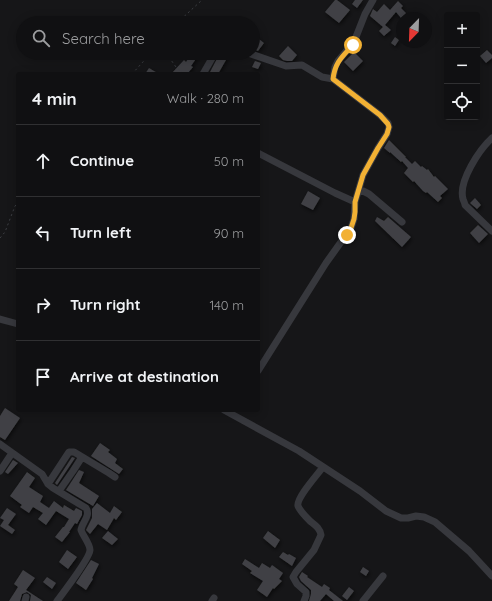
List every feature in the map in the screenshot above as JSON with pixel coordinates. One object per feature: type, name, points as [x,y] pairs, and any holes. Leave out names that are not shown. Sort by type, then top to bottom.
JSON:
[{"type":"street","points":[[333,79],[335,66],[354,42],[365,14],[373,0]]},
{"type":"street","points":[[260,57],[286,66],[302,65],[322,77],[333,79],[380,115],[389,127],[387,134],[363,175],[355,202],[354,219],[351,228],[326,263],[260,368]]},
{"type":"street","points":[[204,72],[211,60]]},
{"type":"street","points":[[492,138],[482,149],[471,166],[465,180],[462,194],[465,205],[492,231]]},
{"type":"street","points":[[260,154],[355,202]]},
{"type":"street","points":[[359,189],[369,194],[402,222]]},
{"type":"street","points":[[0,319],[16,323]]},
{"type":"street","points":[[233,412],[247,423],[299,451],[360,491],[386,511],[401,518],[416,516],[424,517],[435,522],[469,551],[492,576]]},
{"type":"street","points":[[0,444],[42,474],[48,484],[88,510],[88,515],[81,527],[81,530],[89,546],[89,554],[77,574],[57,601]]},
{"type":"street","points":[[48,484],[69,452],[74,452],[115,477]]},
{"type":"street","points":[[0,471],[12,453]]},
{"type":"street","points":[[59,491],[82,457]]},
{"type":"street","points":[[304,601],[306,592],[297,584],[293,577],[314,550],[321,535],[320,530],[304,515],[298,504],[301,496],[323,467]]},
{"type":"street","points":[[363,601],[382,576]]},
{"type":"path","points":[[185,16],[202,0]]},
{"type":"path","points":[[134,72],[145,60]]},
{"type":"path","points":[[171,60],[182,72]]},
{"type":"path","points":[[0,238],[5,232],[16,205]]},
{"type":"building","points":[[335,0],[350,10],[339,23],[325,12]]},
{"type":"building","points":[[355,0],[363,0],[357,8],[352,4]]},
{"type":"building","points":[[398,1],[403,6],[401,8],[405,12],[396,12],[385,25],[391,30],[384,36],[379,31],[383,27],[370,16],[373,9],[377,12],[384,4],[390,10]]},
{"type":"building","points":[[395,37],[396,38],[395,46],[391,43]]},
{"type":"building","points":[[260,40],[264,43],[260,48]]},
{"type":"building","points":[[288,46],[297,55],[292,61],[283,60],[279,56]]},
{"type":"building","points":[[487,50],[492,55],[492,58],[486,63],[480,56]]},
{"type":"building","points":[[354,52],[363,61],[353,71],[344,62]]},
{"type":"building","points":[[184,60],[186,62],[187,60],[195,60],[191,66],[193,67],[189,72],[173,72]]},
{"type":"building","points":[[216,60],[226,60],[219,72],[210,72]]},
{"type":"building","points":[[255,61],[261,63],[258,69],[252,67]]},
{"type":"building","points":[[149,68],[156,72],[146,72]]},
{"type":"building","points":[[389,140],[412,164],[415,161],[421,167],[422,166],[427,170],[428,169],[434,177],[435,176],[448,189],[440,196],[442,198],[438,202],[427,192],[426,193],[423,191],[404,173],[408,168],[402,161],[401,162],[384,148]]},
{"type":"building","points":[[308,191],[320,198],[313,210],[301,204]]},
{"type":"building","points":[[475,198],[481,205],[477,209],[470,203]]},
{"type":"building","points":[[377,217],[384,221],[388,217],[411,237],[402,247],[375,221]]},
{"type":"building","points":[[478,225],[488,234],[479,243],[470,233]]},
{"type":"building","points":[[5,408],[20,418],[5,440],[0,437],[0,416]]},
{"type":"building","points":[[100,443],[110,450],[108,452],[117,459],[115,463],[123,469],[119,474],[91,456]]},
{"type":"building","points":[[72,457],[75,458],[57,485],[55,483]]},
{"type":"building","points":[[13,460],[18,463],[8,474],[5,472]]},
{"type":"building","points":[[79,470],[84,472],[79,483],[99,496],[93,506],[66,490]]},
{"type":"building","points":[[27,472],[35,478],[29,487],[43,496],[40,502],[49,508],[54,501],[63,508],[64,505],[74,511],[76,508],[82,511],[82,515],[77,524],[75,523],[62,542],[55,537],[69,519],[56,511],[46,525],[38,519],[43,513],[33,507],[29,513],[20,507],[22,505],[10,496]]},
{"type":"building","points":[[97,503],[110,513],[114,506],[122,512],[116,520],[114,518],[107,530],[98,524],[90,534],[86,530],[92,518],[92,509]]},
{"type":"building","points":[[7,508],[16,514],[8,525],[15,530],[12,534],[0,526],[4,520],[0,518]]},
{"type":"building","points":[[108,531],[118,539],[112,545],[102,538]]},
{"type":"building","points":[[268,531],[280,540],[275,548],[263,538]]},
{"type":"building","points":[[67,550],[77,557],[68,569],[59,562]]},
{"type":"building","points":[[283,552],[296,558],[292,566],[279,557]]},
{"type":"building","points":[[245,559],[259,568],[262,563],[270,568],[272,565],[283,573],[279,579],[282,581],[274,589],[273,588],[267,597],[257,590],[263,581],[250,573],[252,571],[242,564]]},
{"type":"building","points":[[91,560],[99,564],[92,578],[93,579],[86,590],[76,583]]},
{"type":"building","points":[[363,567],[369,571],[366,576],[360,572]]},
{"type":"building","points":[[23,570],[35,578],[26,590],[43,601],[30,601],[31,595],[27,592],[22,594],[20,601],[9,601],[18,587],[14,584]]},
{"type":"building","points":[[302,572],[322,587],[324,584],[330,588],[329,590],[343,601],[334,601],[326,594],[320,601],[309,601],[311,590],[301,581],[299,577]]},
{"type":"building","points":[[47,577],[56,583],[52,589],[43,582]]},
{"type":"building","points":[[349,587],[354,591],[347,600],[342,596]]},
{"type":"route","points":[[347,235],[354,219],[355,202],[363,175],[389,130],[385,119],[333,79],[335,66],[353,45]]}]
